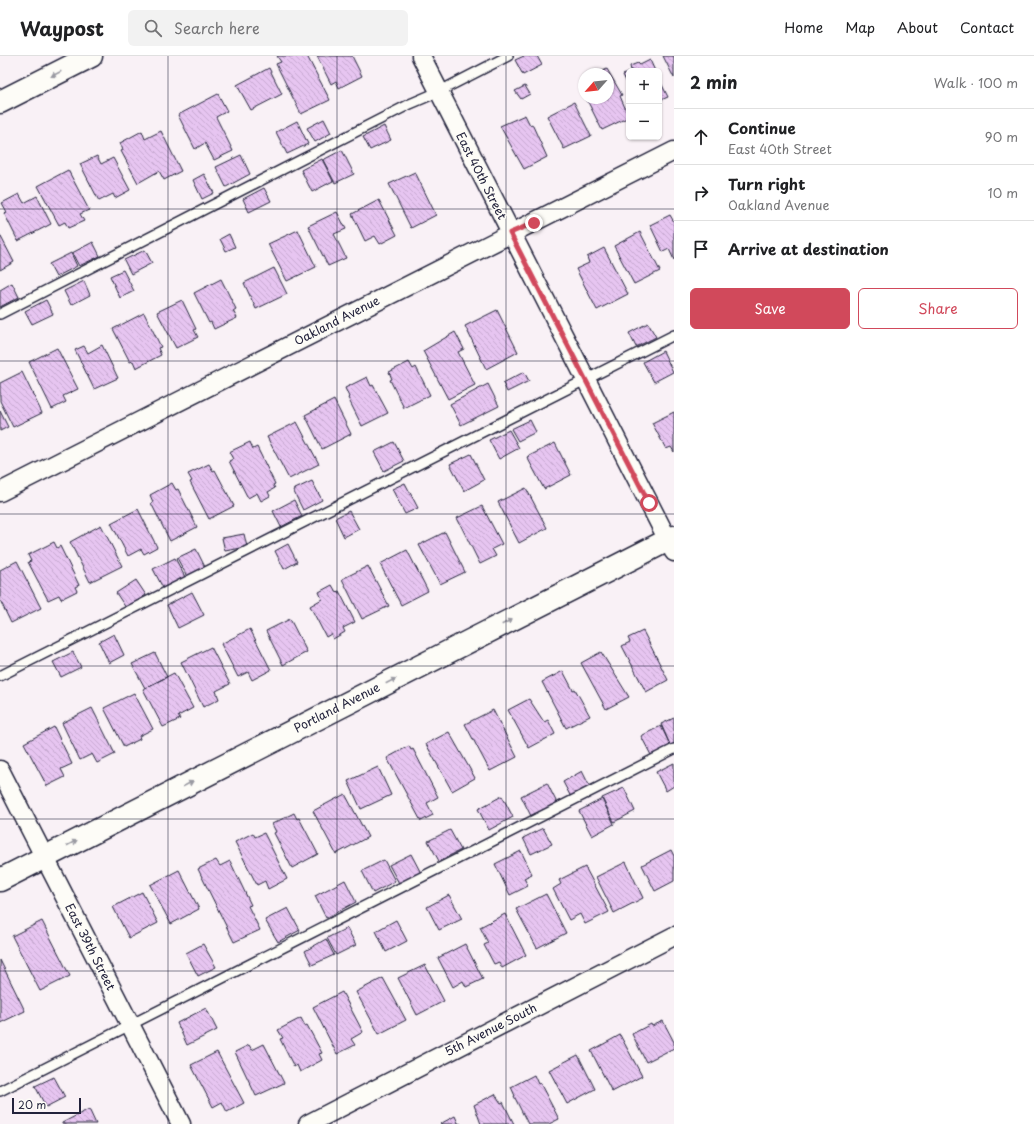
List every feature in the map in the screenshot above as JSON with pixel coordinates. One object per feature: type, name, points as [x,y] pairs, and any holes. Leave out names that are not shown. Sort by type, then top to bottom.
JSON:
[{"type":"street","points":[[0,102],[91,56]]},
{"type":"street","name":"East 40th Street","points":[[421,56],[510,233],[672,543]]},
{"type":"street","name":"Oakland Avenue","points":[[0,492],[674,151]]},
{"type":"street","name":"Portland Avenue","points":[[0,880],[672,543]]},
{"type":"street","name":"East 39th Street","points":[[0,770],[181,1124]]},
{"type":"street","name":"5th Avenue South","points":[[308,1124],[674,936]]},
{"type":"lane","points":[[0,314],[410,104],[438,92],[508,56]]},
{"type":"lane","points":[[0,676],[674,335]]},
{"type":"lane","points":[[0,1091],[674,749]]},
{"type":"building","points":[[277,56],[307,56],[330,100],[301,114],[276,64],[281,62]]},
{"type":"building","points":[[317,56],[352,56],[362,76],[339,88],[336,81],[331,84]]},
{"type":"building","points":[[524,56],[537,56],[542,65],[523,75],[515,60]]},
{"type":"building","points":[[663,56],[674,56],[674,78]]},
{"type":"building","points":[[650,60],[654,68],[630,68],[630,66],[638,63],[640,65]]},
{"type":"building","points":[[269,68],[282,94],[251,110],[237,85]]},
{"type":"building","points":[[626,74],[626,81],[623,75]]},
{"type":"building","points":[[614,81],[622,95],[620,96],[626,110],[626,118],[602,130],[589,104],[614,104]]},
{"type":"building","points":[[662,85],[668,97],[662,100]]},
{"type":"building","points":[[525,86],[530,94],[521,99],[515,91]]},
{"type":"building","points":[[218,94],[227,111],[216,117],[233,151],[214,160],[205,143],[195,149],[178,115]]},
{"type":"building","points":[[574,102],[591,136],[564,149],[547,116]]},
{"type":"building","points":[[525,115],[530,125],[532,124],[547,157],[524,169],[500,126]]},
{"type":"building","points":[[324,119],[331,133],[315,142],[307,128]]},
{"type":"building","points":[[297,121],[308,144],[287,154],[276,132]]},
{"type":"building","points":[[384,126],[391,140],[370,150],[363,137]]},
{"type":"building","points":[[142,131],[145,139],[161,131],[181,171],[164,180],[159,171],[138,183],[121,151],[123,150],[120,143]]},
{"type":"building","points":[[342,150],[354,174],[335,183],[323,160]]},
{"type":"building","points":[[241,155],[250,174],[226,187],[216,167]]},
{"type":"building","points":[[97,156],[101,164],[113,158],[130,190],[115,198],[113,194],[99,201],[80,164]]},
{"type":"building","points":[[322,159],[333,181],[312,192],[301,170]]},
{"type":"building","points":[[68,170],[89,210],[80,214],[84,221],[68,228],[65,222],[59,225],[38,186]]},
{"type":"building","points":[[415,172],[436,215],[411,228],[389,184]]},
{"type":"building","points":[[204,174],[214,193],[202,199],[193,180]]},
{"type":"building","points":[[264,188],[271,201],[249,212],[243,199]]},
{"type":"building","points":[[19,194],[24,203],[37,196],[51,224],[18,241],[4,213],[7,212],[2,203]]},
{"type":"building","points":[[379,200],[397,235],[380,244],[375,236],[365,241],[352,214]]},
{"type":"building","points":[[337,212],[346,229],[334,234],[346,258],[328,266],[308,226]]},
{"type":"building","points":[[670,215],[674,222],[674,260],[669,249],[663,252],[650,225]]},
{"type":"building","points":[[298,230],[316,267],[287,281],[268,244]]},
{"type":"building","points":[[640,232],[660,271],[634,284],[614,246]]},
{"type":"building","points":[[229,234],[235,247],[226,251],[220,239]]},
{"type":"building","points":[[0,235],[14,262],[0,270]]},
{"type":"building","points":[[93,242],[100,256],[79,266],[72,253]]},
{"type":"building","points":[[604,248],[628,294],[597,310],[576,269],[589,263],[587,257]]},
{"type":"building","points":[[145,250],[152,263],[131,274],[124,260]]},
{"type":"building","points":[[71,253],[77,266],[56,277],[49,264]]},
{"type":"building","points":[[274,268],[287,294],[256,309],[244,283]]},
{"type":"building","points":[[123,270],[134,291],[120,298],[110,276]]},
{"type":"building","points":[[221,279],[236,309],[233,311],[237,318],[214,329],[211,322],[209,323],[194,293]]},
{"type":"building","points":[[84,281],[90,295],[71,305],[64,291]]},
{"type":"building","points":[[12,283],[19,297],[0,307],[0,290]]},
{"type":"building","points":[[46,300],[53,314],[32,324],[25,311]]},
{"type":"building","points":[[182,300],[196,329],[194,330],[198,337],[176,348],[157,312]]},
{"type":"building","points":[[497,310],[518,352],[486,369],[465,326]]},
{"type":"building","points":[[144,313],[161,347],[158,348],[161,355],[136,368],[133,361],[130,362],[113,329]]},
{"type":"building","points":[[648,323],[656,337],[636,347],[629,333]]},
{"type":"building","points":[[455,332],[464,349],[458,352],[475,385],[448,399],[423,351]]},
{"type":"building","points":[[102,345],[118,378],[94,389],[75,350],[84,346],[88,353]]},
{"type":"building","points":[[57,348],[78,389],[63,396],[66,402],[52,409],[29,362]]},
{"type":"building","points":[[663,351],[673,372],[654,382],[643,362]]},
{"type":"building","points":[[409,362],[413,369],[416,367],[430,395],[404,408],[390,380],[392,379],[389,372]]},
{"type":"building","points":[[22,372],[42,413],[13,427],[0,401],[0,383]]},
{"type":"building","points":[[524,372],[529,381],[507,392],[503,383]]},
{"type":"building","points":[[367,377],[388,413],[362,426],[348,398],[349,397],[345,388]]},
{"type":"building","points":[[488,384],[499,406],[461,425],[450,404]]},
{"type":"building","points":[[334,400],[351,434],[322,449],[305,415]]},
{"type":"building","points":[[0,411],[8,427],[0,431]]},
{"type":"building","points":[[674,412],[674,452],[671,447],[666,449],[652,423]]},
{"type":"building","points":[[530,420],[536,432],[518,441],[511,429]]},
{"type":"building","points":[[297,422],[319,464],[289,479],[267,437]]},
{"type":"building","points":[[509,430],[519,448],[499,459],[489,440]]},
{"type":"building","points":[[250,442],[253,449],[257,447],[275,484],[273,485],[275,488],[268,492],[270,496],[261,501],[257,493],[248,498],[229,461],[233,459],[229,452]]},
{"type":"building","points":[[394,442],[404,461],[384,471],[374,452]]},
{"type":"building","points":[[555,443],[571,475],[544,489],[527,457]]},
{"type":"building","points":[[471,454],[484,480],[464,491],[450,464]]},
{"type":"building","points":[[209,464],[213,471],[215,470],[234,506],[209,519],[190,482],[192,481],[188,474]]},
{"type":"building","points":[[312,481],[322,500],[303,510],[293,490]]},
{"type":"building","points":[[172,483],[176,490],[178,489],[197,527],[170,541],[151,503],[153,502],[150,495]]},
{"type":"building","points":[[405,483],[418,508],[405,514],[392,489]]},
{"type":"building","points":[[526,488],[547,528],[519,543],[498,502]]},
{"type":"building","points":[[294,500],[302,516],[281,527],[273,511]]},
{"type":"building","points":[[482,506],[502,544],[492,549],[496,556],[480,564],[457,518]]},
{"type":"building","points":[[138,509],[157,547],[144,554],[141,549],[128,556],[111,523]]},
{"type":"building","points":[[349,511],[359,529],[344,537],[335,518]]},
{"type":"building","points":[[101,525],[122,566],[90,582],[70,542]]},
{"type":"building","points":[[445,532],[465,572],[440,584],[419,545]]},
{"type":"building","points":[[244,534],[247,547],[225,551],[222,538]]},
{"type":"building","points":[[54,542],[57,548],[60,546],[79,585],[75,587],[77,591],[61,599],[59,595],[48,600],[28,562],[31,561],[28,555]]},
{"type":"building","points":[[288,544],[297,562],[284,569],[275,551]]},
{"type":"building","points":[[196,549],[205,567],[187,576],[177,558]]},
{"type":"building","points":[[407,550],[428,591],[401,605],[380,564]]},
{"type":"building","points":[[175,558],[185,577],[163,588],[153,569]]},
{"type":"building","points":[[17,561],[41,608],[11,623],[0,600],[0,570]]},
{"type":"building","points":[[368,566],[389,606],[362,619],[342,579]]},
{"type":"building","points":[[136,580],[146,595],[126,608],[116,593]]},
{"type":"building","points":[[332,585],[336,592],[339,591],[355,622],[343,628],[345,632],[333,639],[331,634],[326,637],[310,606],[322,599],[319,592]]},
{"type":"building","points":[[192,592],[204,615],[178,628],[167,605]]},
{"type":"building","points":[[290,619],[307,652],[283,665],[266,631]]},
{"type":"building","points":[[250,629],[271,670],[252,680],[248,672],[238,677],[221,644]]},
{"type":"building","points":[[643,631],[668,680],[646,692],[622,646],[630,642],[628,638]]},
{"type":"building","points":[[114,634],[124,655],[109,663],[99,642]]},
{"type":"building","points":[[211,647],[230,684],[216,691],[219,699],[203,707],[181,662]]},
{"type":"building","points":[[73,652],[81,667],[61,677],[53,662]]},
{"type":"building","points":[[601,652],[629,697],[606,709],[581,663]]},
{"type":"building","points":[[155,653],[167,677],[145,688],[132,664]]},
{"type":"building","points":[[563,671],[573,690],[575,689],[590,716],[566,728],[542,682]]},
{"type":"building","points":[[174,673],[193,708],[178,716],[180,719],[163,727],[143,689]]},
{"type":"building","points":[[134,693],[153,729],[139,736],[140,739],[124,747],[104,708]]},
{"type":"building","points":[[529,699],[544,722],[548,720],[555,734],[529,748],[508,710]]},
{"type":"building","points":[[92,708],[115,754],[97,763],[92,754],[80,760],[62,723]]},
{"type":"building","points":[[493,710],[517,757],[490,771],[465,724]]},
{"type":"building","points":[[674,718],[674,746],[671,747],[661,724]]},
{"type":"building","points":[[661,726],[671,747],[652,757],[641,736]]},
{"type":"building","points":[[54,727],[72,764],[61,769],[65,777],[47,786],[24,743]]},
{"type":"building","points":[[449,732],[475,778],[452,791],[426,744]]},
{"type":"building","points":[[409,746],[411,750],[413,749],[438,797],[427,803],[433,815],[421,821],[387,758]]},
{"type":"building","points":[[674,763],[674,786],[666,791],[656,772]]},
{"type":"building","points":[[378,767],[391,795],[361,809],[348,781]]},
{"type":"building","points":[[582,771],[591,789],[572,799],[563,782]]},
{"type":"building","points":[[547,783],[557,803],[531,816],[521,796]]},
{"type":"building","points":[[624,788],[635,811],[614,822],[602,798]]},
{"type":"building","points":[[345,794],[368,837],[336,854],[313,811]]},
{"type":"building","points":[[502,796],[513,817],[489,830],[478,809]]},
{"type":"building","points":[[602,799],[614,824],[592,836],[579,811]]},
{"type":"building","points":[[294,813],[297,819],[299,818],[318,854],[292,868],[274,833],[276,832],[272,824]]},
{"type":"building","points":[[543,828],[552,844],[531,854],[523,838]]},
{"type":"building","points":[[450,830],[461,850],[439,861],[428,841]]},
{"type":"building","points":[[253,833],[255,837],[264,833],[287,879],[268,889],[265,881],[257,885],[235,842]]},
{"type":"building","points":[[671,850],[674,856],[674,881],[655,891],[642,865]]},
{"type":"building","points":[[521,851],[532,874],[524,878],[528,886],[510,895],[495,864]]},
{"type":"building","points":[[411,854],[422,875],[401,887],[389,865]]},
{"type":"building","points":[[216,860],[220,866],[230,861],[251,905],[248,906],[260,930],[234,942],[198,869]]},
{"type":"building","points":[[384,860],[395,881],[373,893],[362,871]]},
{"type":"building","points":[[626,862],[643,898],[614,913],[596,877]]},
{"type":"building","points":[[585,867],[609,912],[585,924],[580,914],[569,920],[553,889],[561,884],[559,880]]},
{"type":"building","points":[[179,870],[199,909],[171,924],[150,885]]},
{"type":"building","points":[[345,880],[356,902],[326,918],[315,896]]},
{"type":"building","points":[[142,892],[158,923],[129,938],[113,907]]},
{"type":"building","points":[[546,894],[566,933],[537,948],[516,909]]},
{"type":"building","points":[[449,895],[462,919],[439,930],[427,907]]},
{"type":"building","points":[[288,908],[300,930],[278,942],[265,920]]},
{"type":"building","points":[[505,914],[526,955],[502,968],[499,962],[494,964],[484,945],[488,943],[480,927]]},
{"type":"building","points":[[396,920],[407,941],[386,952],[376,931]]},
{"type":"building","points":[[42,921],[70,976],[40,991],[12,936]]},
{"type":"building","points":[[347,928],[356,945],[336,955],[327,938]]},
{"type":"building","points":[[326,939],[334,955],[312,965],[305,951]]},
{"type":"building","points":[[203,944],[216,967],[198,976],[186,953]]},
{"type":"building","points":[[465,944],[483,979],[466,987],[463,981],[453,987],[438,958]]},
{"type":"building","points":[[0,960],[25,1011],[0,1023]]},
{"type":"building","points":[[425,965],[444,1001],[417,1015],[398,978]]},
{"type":"building","points":[[383,978],[406,1020],[379,1034],[356,992]]},
{"type":"building","points":[[342,992],[363,1032],[351,1039],[355,1045],[337,1054],[313,1007]]},
{"type":"building","points":[[206,1008],[217,1030],[187,1045],[177,1023]]},
{"type":"building","points":[[301,1018],[305,1026],[307,1025],[322,1053],[319,1054],[322,1060],[300,1072],[297,1065],[294,1067],[280,1039],[283,1038],[278,1030]]},
{"type":"building","points":[[663,1021],[674,1042],[674,1048],[646,1062],[632,1034],[651,1024],[652,1026]]},
{"type":"building","points":[[620,1035],[642,1076],[612,1092],[591,1051]]},
{"type":"building","points":[[264,1044],[284,1083],[256,1096],[235,1052],[249,1045],[252,1050]]},
{"type":"building","points":[[217,1052],[244,1103],[227,1112],[222,1102],[213,1107],[191,1065]]},
{"type":"building","points":[[578,1055],[595,1089],[567,1104],[549,1070]]},
{"type":"building","points":[[534,1075],[538,1084],[540,1083],[559,1119],[549,1124],[528,1124],[511,1087]]},
{"type":"building","points":[[54,1077],[65,1097],[46,1107],[35,1086]]},
{"type":"building","points":[[495,1094],[501,1103],[503,1102],[514,1124],[481,1124],[474,1105]]},
{"type":"building","points":[[89,1109],[96,1124],[62,1124],[62,1123]]},
{"type":"building","points":[[455,1116],[458,1123],[461,1124],[440,1124]]},
{"type":"route","points":[[534,223],[510,233],[649,503]]}]
